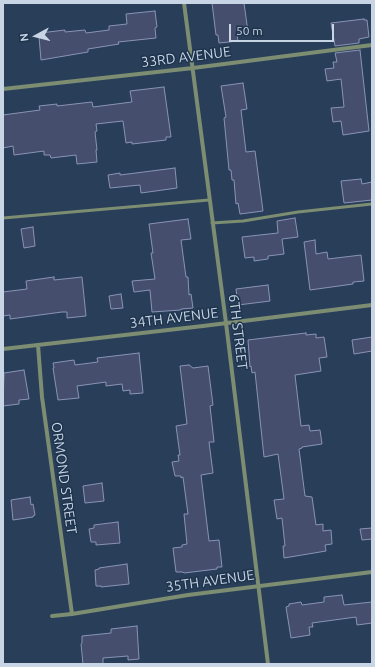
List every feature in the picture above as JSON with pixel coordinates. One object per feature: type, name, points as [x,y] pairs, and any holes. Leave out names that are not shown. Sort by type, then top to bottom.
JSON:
[{"type":"street","name":"6TH STREET","points":[[184,3],[226,323],[268,664]]},
{"type":"street","name":"33RD AVENUE","points":[[3,89],[193,68],[372,45]]},
{"type":"street","name":"34TH AVENUE","points":[[3,349],[372,305]]},
{"type":"street","name":"ORMOND STREET","points":[[38,345],[42,397],[72,614]]},
{"type":"street","name":"35TH AVENUE","points":[[52,616],[188,595],[372,572]]},
{"type":"lane","points":[[3,218],[209,200]]},
{"type":"lane","points":[[212,223],[243,221],[298,212],[372,204]]},
{"type":"building","points":[[212,3],[244,3],[248,32],[237,33],[238,41],[219,43],[218,35],[216,35]]},
{"type":"building","points":[[155,11],[157,27],[155,28],[156,38],[118,42],[119,44],[88,49],[88,52],[41,60],[40,33],[65,30],[65,32],[85,30],[86,33],[109,30],[109,26],[127,24],[126,14]]},
{"type":"building","points":[[364,19],[367,20],[369,37],[359,39],[359,43],[335,46],[331,23]]},
{"type":"building","points":[[360,50],[369,131],[343,135],[341,121],[333,122],[331,108],[344,107],[341,79],[327,81],[325,69],[334,68],[333,62],[337,62],[335,53]]},
{"type":"building","points":[[243,83],[247,109],[241,110],[246,152],[255,151],[263,211],[240,214],[238,203],[236,204],[234,180],[232,180],[231,170],[229,170],[224,118],[226,117],[221,86]]},
{"type":"building","points":[[164,87],[171,137],[166,137],[166,140],[132,144],[132,142],[126,143],[123,121],[96,124],[97,131],[95,132],[97,162],[77,164],[76,155],[51,158],[50,155],[44,155],[44,151],[14,155],[13,146],[3,148],[3,115],[40,110],[39,106],[57,104],[57,106],[92,102],[93,107],[132,102],[130,91]]},
{"type":"building","points":[[175,168],[177,188],[141,193],[140,185],[110,188],[108,175],[120,173],[120,175]]},
{"type":"building","points":[[361,179],[362,184],[372,182],[372,200],[344,203],[341,181]]},
{"type":"building","points":[[295,218],[298,237],[282,239],[284,254],[268,256],[268,259],[254,261],[254,257],[245,258],[242,237],[278,233],[277,221]]},
{"type":"building","points":[[188,219],[191,239],[181,240],[186,277],[188,277],[189,295],[191,294],[193,308],[152,312],[150,290],[134,292],[132,281],[155,279],[149,224]]},
{"type":"building","points":[[33,227],[35,246],[24,248],[21,229]]},
{"type":"building","points":[[315,240],[316,254],[327,252],[328,259],[361,255],[364,281],[310,290],[304,242]]},
{"type":"building","points":[[54,277],[54,280],[82,277],[86,316],[67,318],[67,312],[62,312],[10,319],[10,315],[3,316],[3,292],[27,289],[26,281]]},
{"type":"building","points":[[268,285],[270,301],[238,305],[236,289]]},
{"type":"building","points":[[121,294],[123,308],[111,309],[109,296]]},
{"type":"building","points":[[306,333],[306,335],[316,334],[316,338],[324,337],[327,357],[319,358],[321,371],[295,375],[301,426],[309,425],[310,431],[320,430],[322,444],[302,447],[299,449],[305,496],[312,497],[316,525],[323,524],[323,531],[331,530],[332,544],[325,545],[326,551],[284,558],[283,546],[285,546],[282,518],[277,519],[274,500],[284,499],[278,454],[264,457],[255,372],[252,373],[251,366],[250,367],[248,340]]},
{"type":"building","points":[[372,337],[372,351],[354,354],[352,340]]},
{"type":"building","points":[[139,353],[143,393],[130,394],[130,390],[123,391],[122,384],[106,386],[106,382],[77,386],[79,398],[58,400],[53,363],[74,360],[75,365],[98,362],[97,358]]},
{"type":"building","points":[[189,365],[193,368],[208,366],[213,405],[210,406],[214,442],[209,442],[213,473],[201,475],[209,541],[219,540],[222,567],[184,573],[176,572],[173,548],[182,547],[182,545],[187,544],[184,514],[188,514],[183,477],[181,478],[181,476],[175,476],[172,462],[179,461],[178,455],[180,455],[176,426],[187,424],[180,366]]},
{"type":"building","points":[[24,370],[29,399],[19,400],[19,404],[3,406],[4,373]]},
{"type":"building","points":[[102,483],[104,501],[85,503],[83,486]]},
{"type":"building","points":[[30,497],[35,515],[33,517],[13,520],[11,500]]},
{"type":"building","points":[[118,522],[120,543],[96,545],[96,542],[91,542],[89,529],[94,528],[94,525]]},
{"type":"building","points":[[372,528],[372,539],[362,540],[360,529]]},
{"type":"building","points":[[127,564],[129,584],[101,587],[96,586],[95,570],[99,568]]},
{"type":"building","points":[[342,595],[344,605],[372,602],[372,623],[357,625],[356,617],[312,623],[313,627],[309,627],[310,635],[291,638],[286,607],[289,606],[289,604],[301,602],[302,605],[324,602],[324,597]]},
{"type":"building","points":[[137,626],[139,659],[128,660],[128,656],[103,658],[103,664],[83,664],[81,644],[82,636],[111,633],[111,629]]}]
